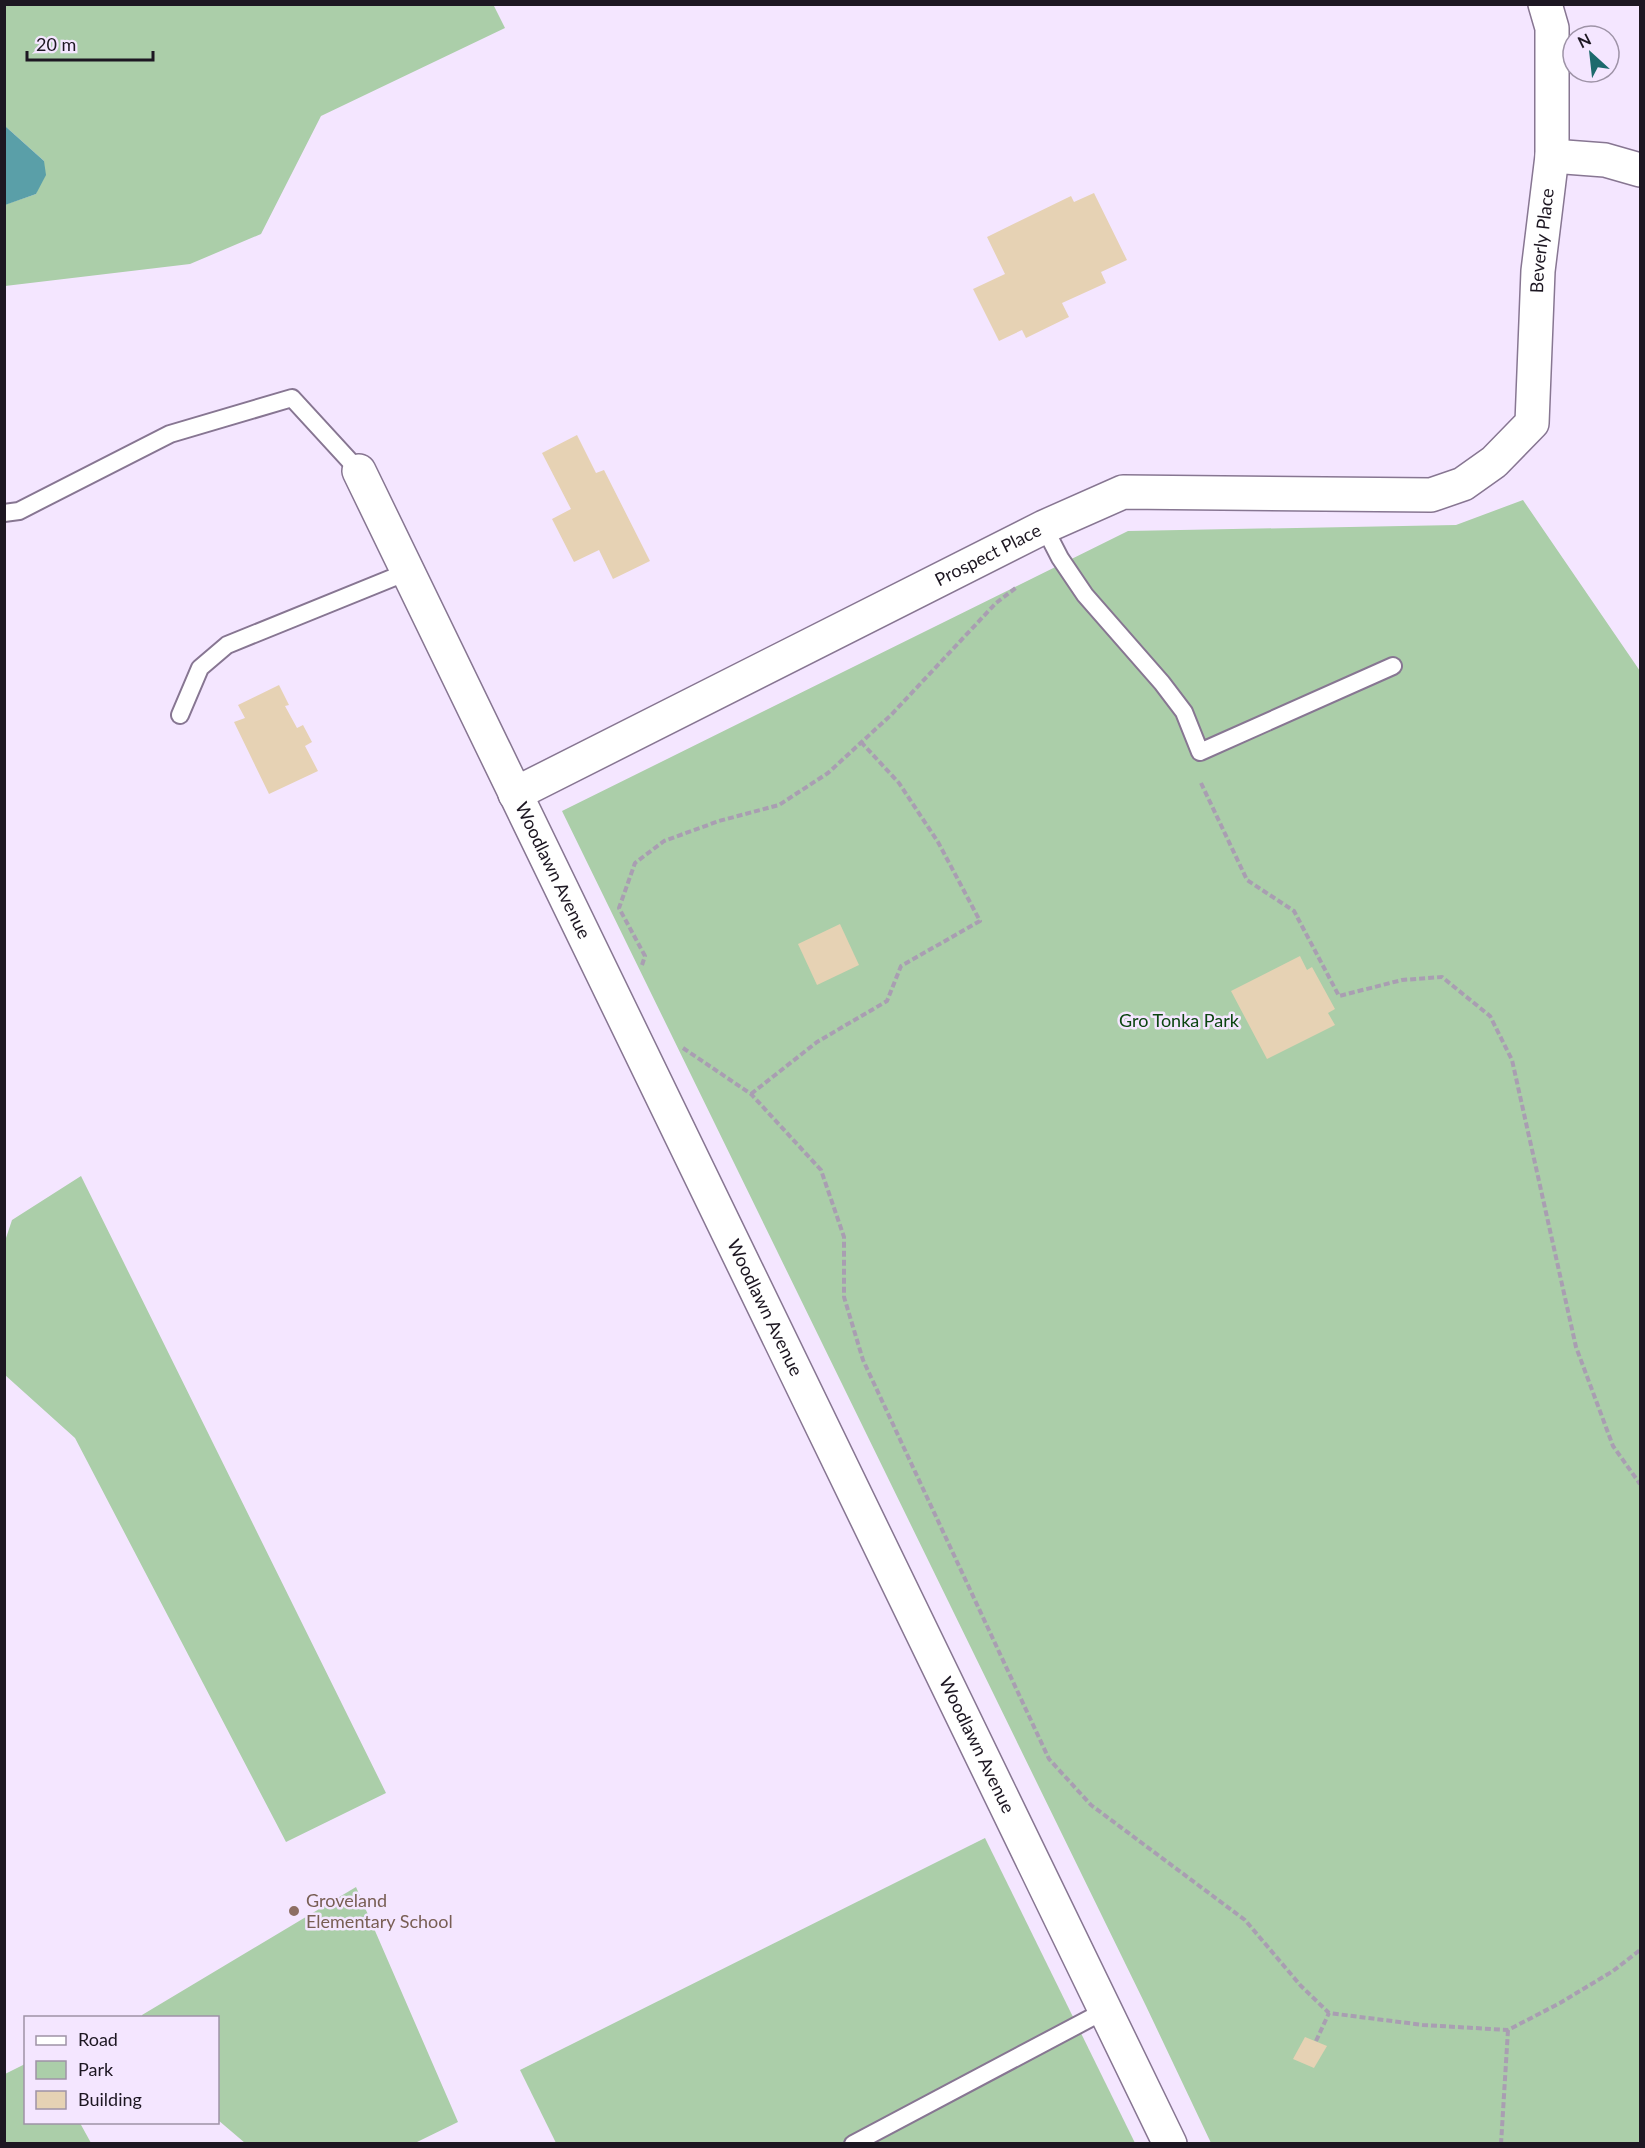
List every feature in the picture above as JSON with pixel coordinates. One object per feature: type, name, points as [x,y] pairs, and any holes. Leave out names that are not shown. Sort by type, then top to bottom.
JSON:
[{"type":"street","name":"Beverly Place","points":[[1494,462],[1532,423],[1539,271],[1552,156],[1552,28],[1545,4]]},
{"type":"street","points":[[1552,156],[1605,160],[1641,170]]},
{"type":"street","name":"Prospect Place","points":[[515,794],[1044,527],[1123,492],[1431,495],[1462,484],[1494,462]]},
{"type":"street","name":"Woodlawn Avenue","points":[[359,471],[1170,2144]]},
{"type":"lane","points":[[4,513],[19,511],[170,434],[292,398],[359,471]]},
{"type":"lane","points":[[1044,527],[1060,558],[1084,595],[1162,683],[1184,712],[1200,752],[1393,666]]},
{"type":"lane","points":[[180,715],[200,668],[226,645],[407,572]]},
{"type":"lane","points":[[853,2144],[1104,2011]]},
{"type":"path","points":[[640,973],[645,956],[619,908],[635,863],[664,841],[719,821],[779,806],[828,773],[891,715],[996,603],[1021,584]]},
{"type":"path","points":[[751,1094],[817,1042],[887,1001],[901,966],[980,921],[938,842],[919,813],[899,783],[861,742]]},
{"type":"path","points":[[1200,752],[1201,783],[1247,880],[1294,911],[1339,996],[1402,980],[1442,977],[1490,1016],[1512,1060],[1576,1347],[1613,1446],[1641,1484]]},
{"type":"path","points":[[678,1045],[751,1094],[821,1170],[844,1237],[844,1297],[863,1360],[1049,1759],[1091,1805],[1245,1920],[1301,1986],[1329,2013],[1423,2025],[1509,2030],[1613,1971],[1641,1950]]},
{"type":"path","points":[[1316,2041],[1329,2013]]},
{"type":"path","points":[[1501,2144],[1509,2030]]},
{"type":"green space","points":[[493,4],[505,28],[321,116],[261,234],[190,264],[5,286],[4,205],[36,194],[44,161],[5,126],[5,5]]},
{"type":"green space","name":"Gro Tonka Park","points":[[1523,500],[1640,671],[1640,2143],[1211,2143],[562,811],[1128,531],[1456,525]]},
{"type":"green space","points":[[81,1176],[386,1793],[286,1842],[75,1438],[5,1375],[5,1241],[12,1220]]},
{"type":"green space","points":[[985,1838],[1135,2143],[556,2143],[520,2070]]},
{"type":"green space","points":[[356,1887],[458,2122],[415,2143],[245,2143],[219,2121],[219,2016],[142,2015]]},
{"type":"green space","points":[[24,2064],[24,2124],[81,2124],[91,2143],[5,2143],[5,2074]]},
{"type":"shaded area","points":[[5,126],[44,161],[46,175],[36,194],[5,205]]},
{"type":"building","points":[[1094,193],[1127,260],[1101,272],[1106,283],[1062,303],[1069,317],[1026,338],[1022,330],[999,341],[973,289],[1005,274],[987,237],[1071,196],[1074,202]]},
{"type":"building","points":[[577,435],[596,473],[604,470],[650,561],[613,579],[599,550],[574,562],[552,519],[571,509],[542,453]]},
{"type":"building","points":[[279,685],[289,705],[285,706],[297,728],[303,725],[312,742],[305,746],[318,771],[269,794],[234,722],[245,718],[238,705]]},
{"type":"building","points":[[840,924],[859,965],[817,985],[798,944]]},
{"type":"building","points":[[1300,956],[1307,970],[1312,967],[1335,1009],[1328,1013],[1335,1025],[1267,1059],[1231,991]]},
{"type":"building","points":[[1305,2037],[1327,2046],[1314,2068],[1293,2059]]},
{"type":"place","name":"Groveland Elementary School","points":[[294,1911]]}]
